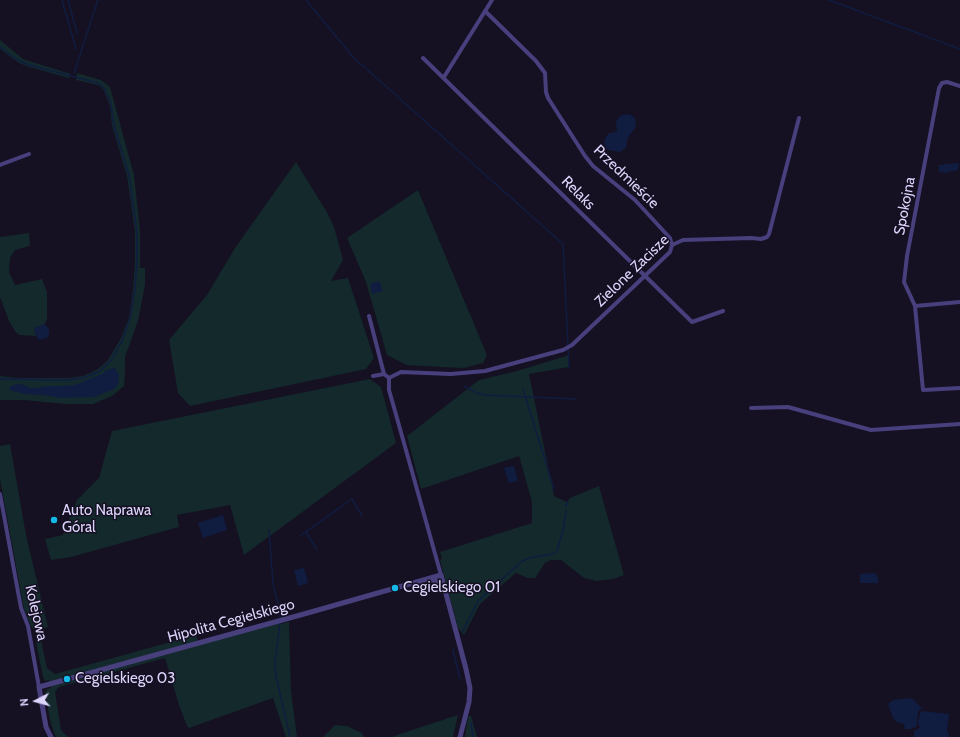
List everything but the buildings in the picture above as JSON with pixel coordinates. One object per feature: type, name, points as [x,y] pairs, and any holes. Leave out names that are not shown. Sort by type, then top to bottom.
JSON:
[{"type":"street","points":[[444,77],[492,0]]},
{"type":"street","name":"Przedmieście","points":[[485,11],[536,61],[545,73],[546,92],[548,98],[585,156],[593,166],[635,200],[670,238],[672,245]]},
{"type":"street","name":"Relaks","points":[[423,58],[692,322],[723,311]]},
{"type":"street","name":"Spokojna","points":[[915,306],[904,282],[907,256],[939,88],[942,83],[947,82],[960,86]]},
{"type":"street","name":"Zielone Zacisze","points":[[390,378],[401,372],[451,374],[485,371],[568,348],[572,346],[670,252],[672,245],[683,240],[761,239],[767,237],[799,118]]},
{"type":"street","points":[[0,165],[29,154]]},
{"type":"street","points":[[960,302],[915,306],[923,390],[960,388]]},
{"type":"street","points":[[369,316],[384,374],[390,378],[389,390],[466,669],[470,688],[469,702],[460,737]]},
{"type":"street","points":[[373,376],[384,374]]},
{"type":"street","points":[[751,408],[788,407],[871,430],[960,424]]},
{"type":"street","name":"Kolejowa","points":[[0,494],[21,608],[28,626],[46,727],[51,737]]},
{"type":"street","name":"Hipolita Cegielskiego","points":[[39,687],[430,578],[435,575],[441,575]]},
{"type":"street","points":[[430,578],[443,584]]},
{"type":"green space","points":[[0,40],[23,59],[71,74],[69,78],[19,63],[0,49]]},
{"type":"green space","points":[[77,73],[101,80],[110,87],[134,175],[140,230],[140,268],[145,268],[145,285],[138,321],[125,357],[124,386],[112,396],[93,404],[65,404],[24,400],[0,400],[0,376],[18,378],[68,378],[83,376],[98,369],[108,360],[120,340],[129,318],[133,290],[135,232],[127,176],[112,126],[110,106],[103,89],[98,85],[76,80]]},
{"type":"green space","points":[[296,162],[328,214],[334,227],[343,260],[331,281],[348,278],[374,358],[366,369],[190,406],[178,393],[169,340],[207,295],[235,248]]},
{"type":"green space","points":[[418,190],[487,355],[483,363],[463,368],[407,365],[387,355],[366,282],[347,238]]},
{"type":"green space","points":[[29,233],[30,246],[15,250],[10,258],[9,272],[15,285],[42,279],[47,292],[47,319],[45,324],[34,328],[36,336],[19,335],[15,331],[9,321],[0,297],[0,237]]},
{"type":"green space","points":[[569,355],[569,367],[529,374],[554,496],[567,502],[570,498],[599,486],[624,575],[613,579],[597,581],[584,578],[561,560],[551,560],[545,563],[535,578],[528,578],[516,573],[480,604],[464,635],[458,628],[440,560],[442,559],[440,552],[532,523],[532,502],[519,456],[421,489],[407,436],[479,380],[517,371]]},
{"type":"green space","points":[[370,379],[381,387],[396,443],[244,555],[230,505],[177,515],[179,527],[71,557],[51,560],[45,539],[63,535],[77,500],[99,478],[112,431]]},
{"type":"green space","points":[[10,444],[26,535],[48,627],[36,630],[32,628],[24,609],[0,479],[0,446]]},
{"type":"green space","points":[[280,622],[280,624],[289,622],[291,691],[297,737],[286,737],[273,698],[189,728],[179,705],[165,658],[59,687],[55,692],[61,730],[68,737],[56,737],[50,720],[45,692],[47,689],[51,688],[51,686],[82,679],[83,677]]},
{"type":"green space","points":[[196,635],[198,641],[49,682],[49,680],[45,681],[43,677],[36,642],[41,640],[47,668],[55,674]]},
{"type":"green space","points":[[458,715],[453,737],[392,737],[400,734]]},
{"type":"green space","points":[[468,716],[471,716],[477,737],[465,737]]},
{"type":"green space","points":[[335,725],[347,726],[362,733],[364,737],[323,737]]},
{"type":"water","points":[[629,114],[635,118],[636,127],[628,137],[626,148],[620,152],[608,150],[605,147],[604,141],[606,137],[609,133],[617,131],[616,121],[619,117]]},
{"type":"water","points":[[958,163],[958,170],[945,173],[939,172],[939,165]]},
{"type":"water","points":[[379,281],[383,291],[372,294],[370,284]]},
{"type":"water","points":[[45,324],[49,330],[49,335],[47,338],[39,340],[36,336],[34,328]]},
{"type":"water","points":[[115,368],[119,375],[118,384],[114,389],[94,397],[61,398],[24,394],[9,390],[10,387],[16,384],[25,385],[29,388],[75,385],[102,374],[107,370]]},
{"type":"water","points":[[514,466],[518,481],[509,483],[504,468]]},
{"type":"water","points":[[223,515],[227,530],[203,538],[198,523]]},
{"type":"water","points":[[304,568],[308,583],[298,586],[294,570]]},
{"type":"water","points":[[875,573],[878,577],[878,583],[860,583],[860,574]]},
{"type":"water","points":[[912,698],[922,708],[918,711],[917,726],[911,729],[905,729],[904,724],[897,722],[893,718],[888,704],[893,700]]},
{"type":"water","points":[[921,711],[949,714],[947,731],[950,737],[914,737],[914,731],[920,728],[918,723]]},
{"type":"waterway","points":[[62,0],[76,49]]},
{"type":"waterway","points":[[68,0],[77,33]]},
{"type":"waterway","points":[[74,73],[98,0]]},
{"type":"waterway","points":[[306,0],[353,57],[563,244],[569,367]]},
{"type":"waterway","points":[[829,0],[960,49]]},
{"type":"waterway","points":[[0,47],[19,61],[29,65],[98,83],[104,88],[111,104],[114,126],[129,175],[137,233],[135,289],[130,318],[122,341],[112,359],[100,371],[83,378],[65,380],[0,379]]},
{"type":"waterway","points":[[464,386],[484,395],[576,399]]},
{"type":"waterway","points":[[523,389],[554,489]]},
{"type":"waterway","points":[[300,536],[352,499],[362,516]]},
{"type":"waterway","points":[[566,507],[567,502]]},
{"type":"waterway","points":[[463,631],[478,601],[521,562],[529,558],[553,554],[557,551],[564,526],[566,511]]},
{"type":"waterway","points":[[269,530],[273,584],[280,612],[280,619]]},
{"type":"waterway","points":[[306,532],[317,550]]},
{"type":"waterway","points":[[280,623],[275,663],[276,676],[290,737]]},
{"type":"waterway","points":[[454,650],[460,678]]},
{"type":"waterway","points":[[471,723],[473,737]]},
{"type":"place","name":"Auto Naprawa Góral","points":[[54,520]]},
{"type":"place","name":"Cegielskiego 01","points":[[395,588]]},
{"type":"place","name":"Cegielskiego 03","points":[[67,679]]}]
